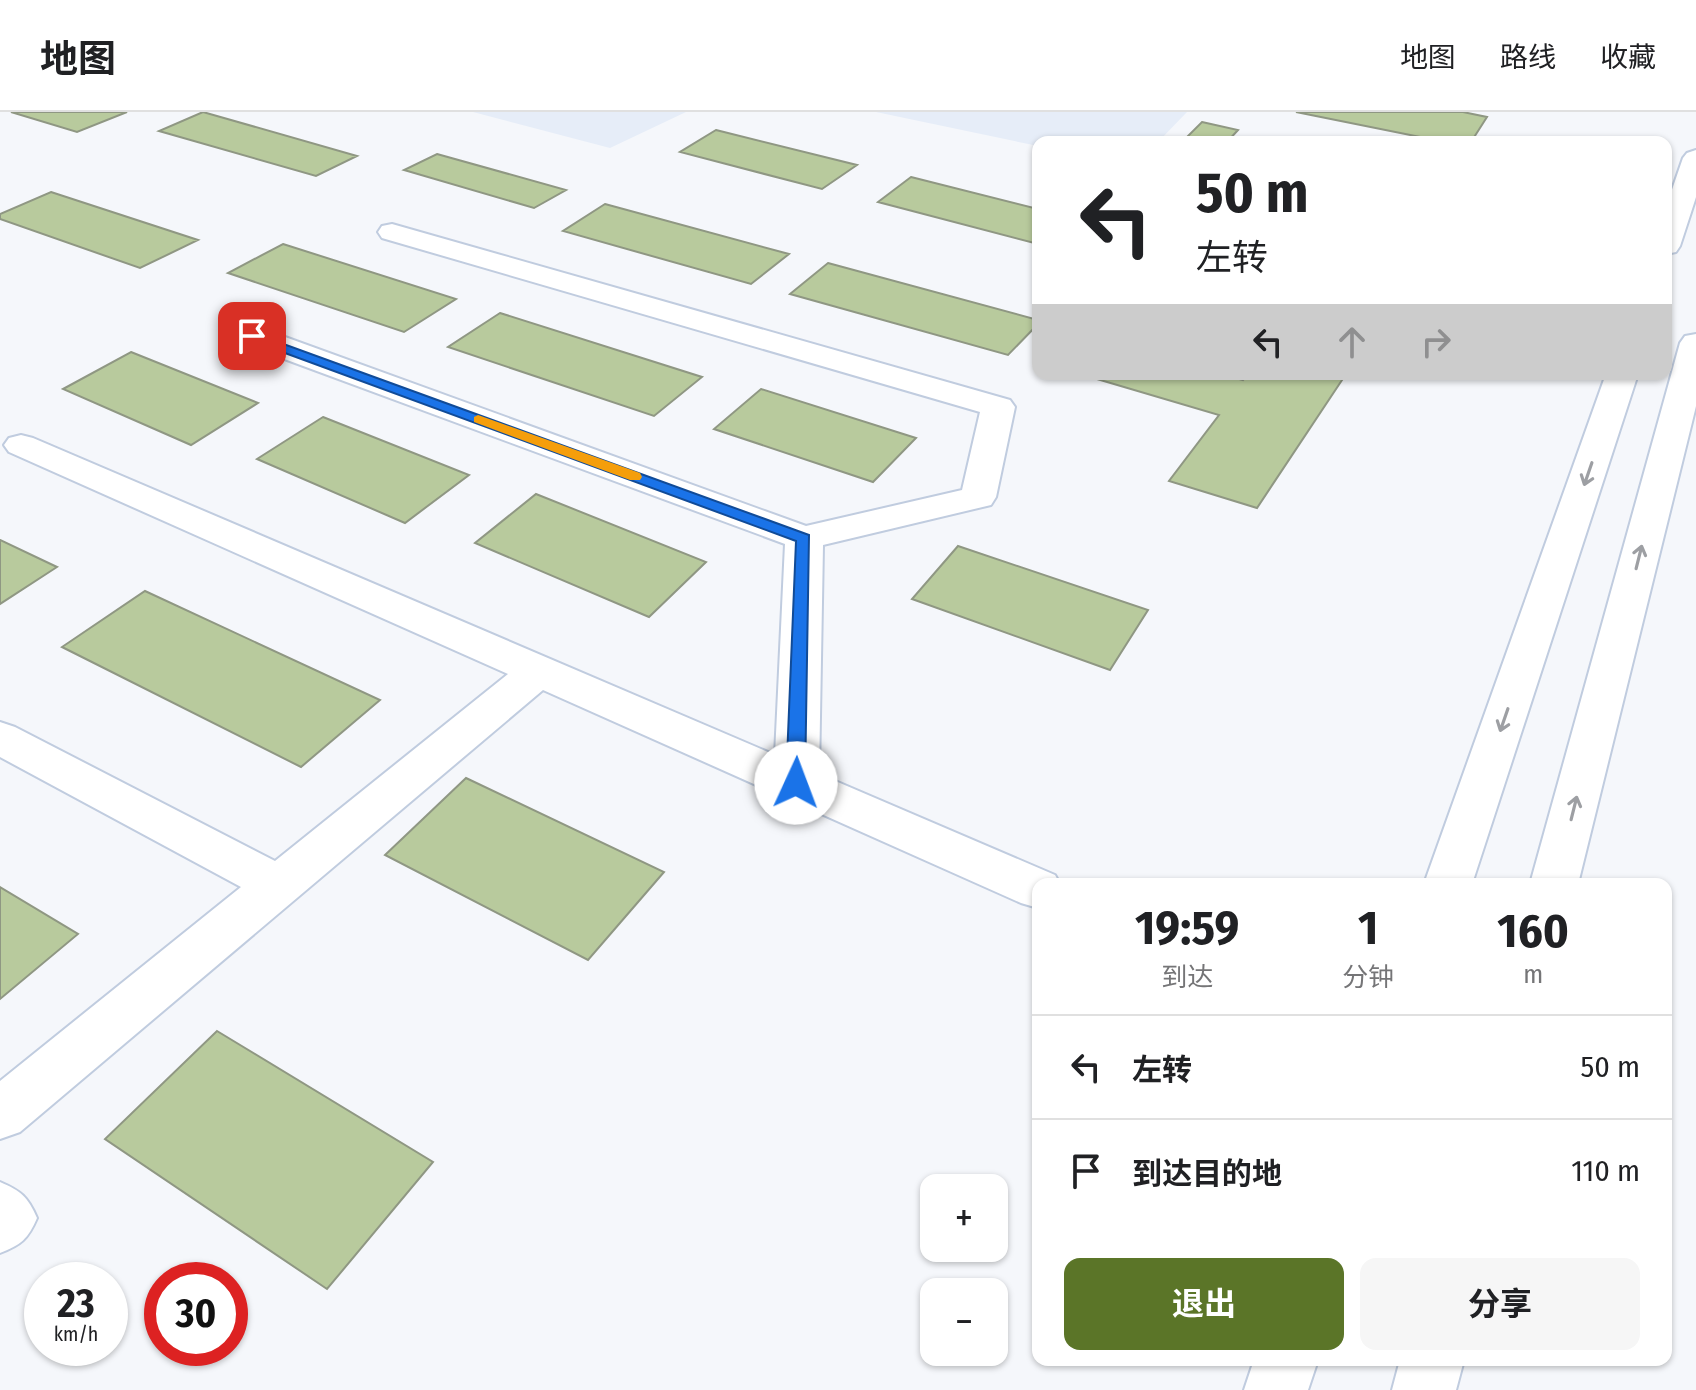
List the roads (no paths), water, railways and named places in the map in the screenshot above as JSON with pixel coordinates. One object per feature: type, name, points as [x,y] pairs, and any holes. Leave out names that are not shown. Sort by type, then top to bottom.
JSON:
[{"type":"street","points":[[1672,228],[1696,158]]},
{"type":"street","points":[[252,336],[804,538],[978,497],[998,407],[392,232]]},
{"type":"street","points":[[1451,878],[1649,432],[1696,343]]},
{"type":"street","points":[[1555,878],[1649,432],[1625,380]]},
{"type":"street","points":[[21,445],[1032,886]]},
{"type":"street","points":[[796,783],[804,538]]},
{"type":"street","points":[[0,1114],[539,671]]},
{"type":"street","points":[[0,738],[279,885]]},
{"type":"street","points":[[0,1210],[8,1218],[0,1225]]},
{"type":"street","points":[[1276,1390],[1284,1366]]},
{"type":"street","points":[[1424,1390],[1430,1366]]}]
